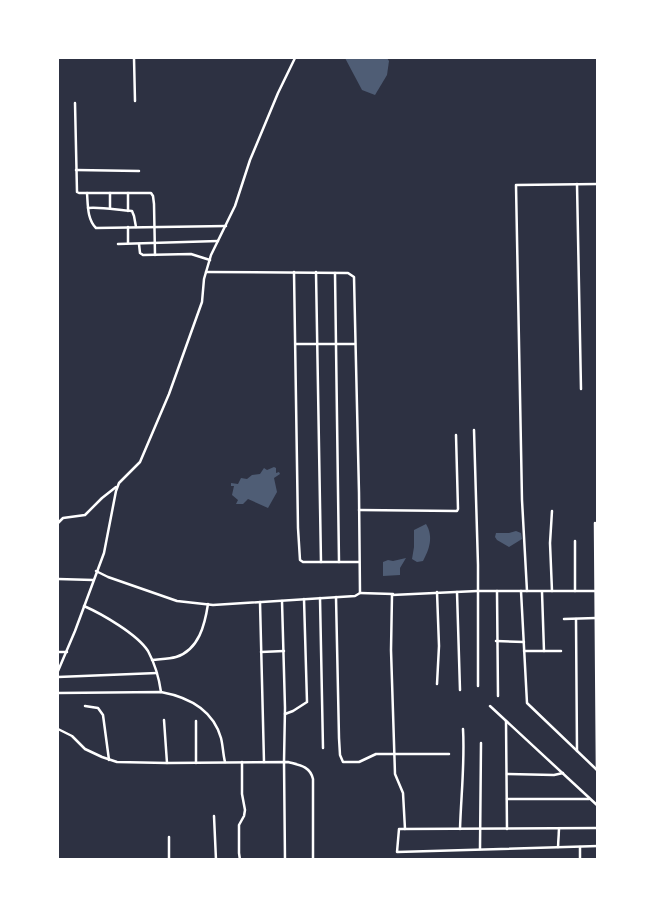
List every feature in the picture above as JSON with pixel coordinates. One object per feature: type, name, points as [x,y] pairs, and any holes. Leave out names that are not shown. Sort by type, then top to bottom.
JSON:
[{"type":"street","points":[[134,58],[135,101]]},
{"type":"street","points":[[58,523],[63,518],[85,515],[102,498],[118,486],[140,462],[169,394],[202,302],[206,272],[210,260],[226,226],[278,92],[295,58]]},
{"type":"street","points":[[75,103],[77,192],[151,193],[153,196],[155,255]]},
{"type":"street","points":[[76,170],[139,171]]},
{"type":"street","points":[[577,184],[581,389]]},
{"type":"street","points":[[527,592],[522,500],[516,185],[598,184]]},
{"type":"street","points":[[87,193],[88,208],[94,227],[226,226]]},
{"type":"street","points":[[110,193],[110,208]]},
{"type":"street","points":[[128,193],[128,211]]},
{"type":"street","points":[[88,208],[110,208],[128,211],[133,213],[136,227]]},
{"type":"street","points":[[128,227],[128,244]]},
{"type":"street","points":[[118,244],[218,242]]},
{"type":"street","points":[[139,243],[141,255],[191,254],[210,260]]},
{"type":"street","points":[[206,272],[348,272],[354,277],[360,593]]},
{"type":"street","points":[[294,272],[300,558],[303,562],[360,562]]},
{"type":"street","points":[[316,272],[321,562]]},
{"type":"street","points":[[335,272],[338,562]]},
{"type":"street","points":[[296,344],[355,344]]},
{"type":"street","points":[[474,430],[478,565],[478,686]]},
{"type":"street","points":[[359,510],[457,511],[456,435]]},
{"type":"street","points":[[58,671],[104,553],[118,486]]},
{"type":"street","points":[[552,511],[550,543],[552,592]]},
{"type":"street","points":[[595,522],[597,770]]},
{"type":"street","points":[[575,541],[575,592]]},
{"type":"street","points":[[96,571],[177,601],[225,605],[355,596],[360,593],[394,594],[477,591],[596,592]]},
{"type":"street","points":[[58,579],[93,580]]},
{"type":"street","points":[[437,592],[439,646],[437,684]]},
{"type":"street","points":[[457,592],[460,690]]},
{"type":"street","points":[[496,592],[498,696]]},
{"type":"street","points":[[521,592],[527,703],[597,770]]},
{"type":"street","points":[[542,592],[544,651]]},
{"type":"street","points":[[394,594],[391,598],[396,779],[403,793],[405,829]]},
{"type":"street","points":[[336,597],[339,738],[343,762],[359,762],[373,755],[449,754]]},
{"type":"street","points":[[320,598],[323,748]]},
{"type":"street","points":[[285,714],[307,702],[304,599]]},
{"type":"street","points":[[282,601],[285,714],[285,860]]},
{"type":"street","points":[[260,602],[264,762]]},
{"type":"street","points":[[152,660],[175,657],[186,652],[201,633],[206,620],[208,604]]},
{"type":"street","points":[[84,606],[104,616],[147,649],[157,673],[161,692]]},
{"type":"street","points":[[564,619],[596,618]]},
{"type":"street","points":[[576,619],[577,751]]},
{"type":"street","points":[[496,641],[524,642]]},
{"type":"street","points":[[524,651],[561,650]]},
{"type":"street","points":[[261,652],[284,651]]},
{"type":"street","points":[[58,652],[67,652]]},
{"type":"street","points":[[58,677],[157,673]]},
{"type":"street","points":[[58,692],[161,692],[177,696],[204,709],[221,738],[225,762]]},
{"type":"street","points":[[86,706],[101,710],[108,744],[109,760]]},
{"type":"street","points":[[490,706],[598,806]]},
{"type":"street","points":[[164,720],[167,763]]},
{"type":"street","points":[[196,721],[196,763]]},
{"type":"street","points":[[506,721],[507,829]]},
{"type":"street","points":[[58,729],[72,736],[85,749],[109,760],[132,763],[284,762],[305,767],[312,774],[314,860]]},
{"type":"street","points":[[460,829],[461,781],[464,758],[463,729]]},
{"type":"street","points":[[480,850],[481,744]]},
{"type":"street","points":[[240,860],[238,853],[239,826],[245,810],[242,794],[242,762]]},
{"type":"street","points":[[506,774],[554,775],[563,773]]},
{"type":"street","points":[[507,798],[591,799]]},
{"type":"street","points":[[214,816],[216,860]]},
{"type":"street","points":[[598,828],[399,829],[397,852],[598,846]]},
{"type":"street","points":[[558,847],[559,829]]},
{"type":"street","points":[[169,837],[170,860]]},
{"type":"street","points":[[580,846],[580,860]]},
{"type":"water","points":[[345,58],[387,58],[389,61],[387,75],[375,95],[362,90]]},
{"type":"water","points":[[264,468],[267,470],[276,468],[276,473],[279,472],[280,474],[274,478],[277,492],[268,508],[248,499],[243,504],[236,504],[238,500],[232,495],[234,486],[231,486],[231,483],[238,484],[241,478],[247,479],[252,475],[260,474]]},
{"type":"water","points":[[426,524],[430,534],[429,548],[423,561],[417,562],[412,559],[414,530]]},
{"type":"water","points":[[516,531],[521,533],[522,539],[509,547],[495,537],[496,533]]},
{"type":"water","points":[[406,558],[400,568],[400,575],[383,576],[383,562]]}]
